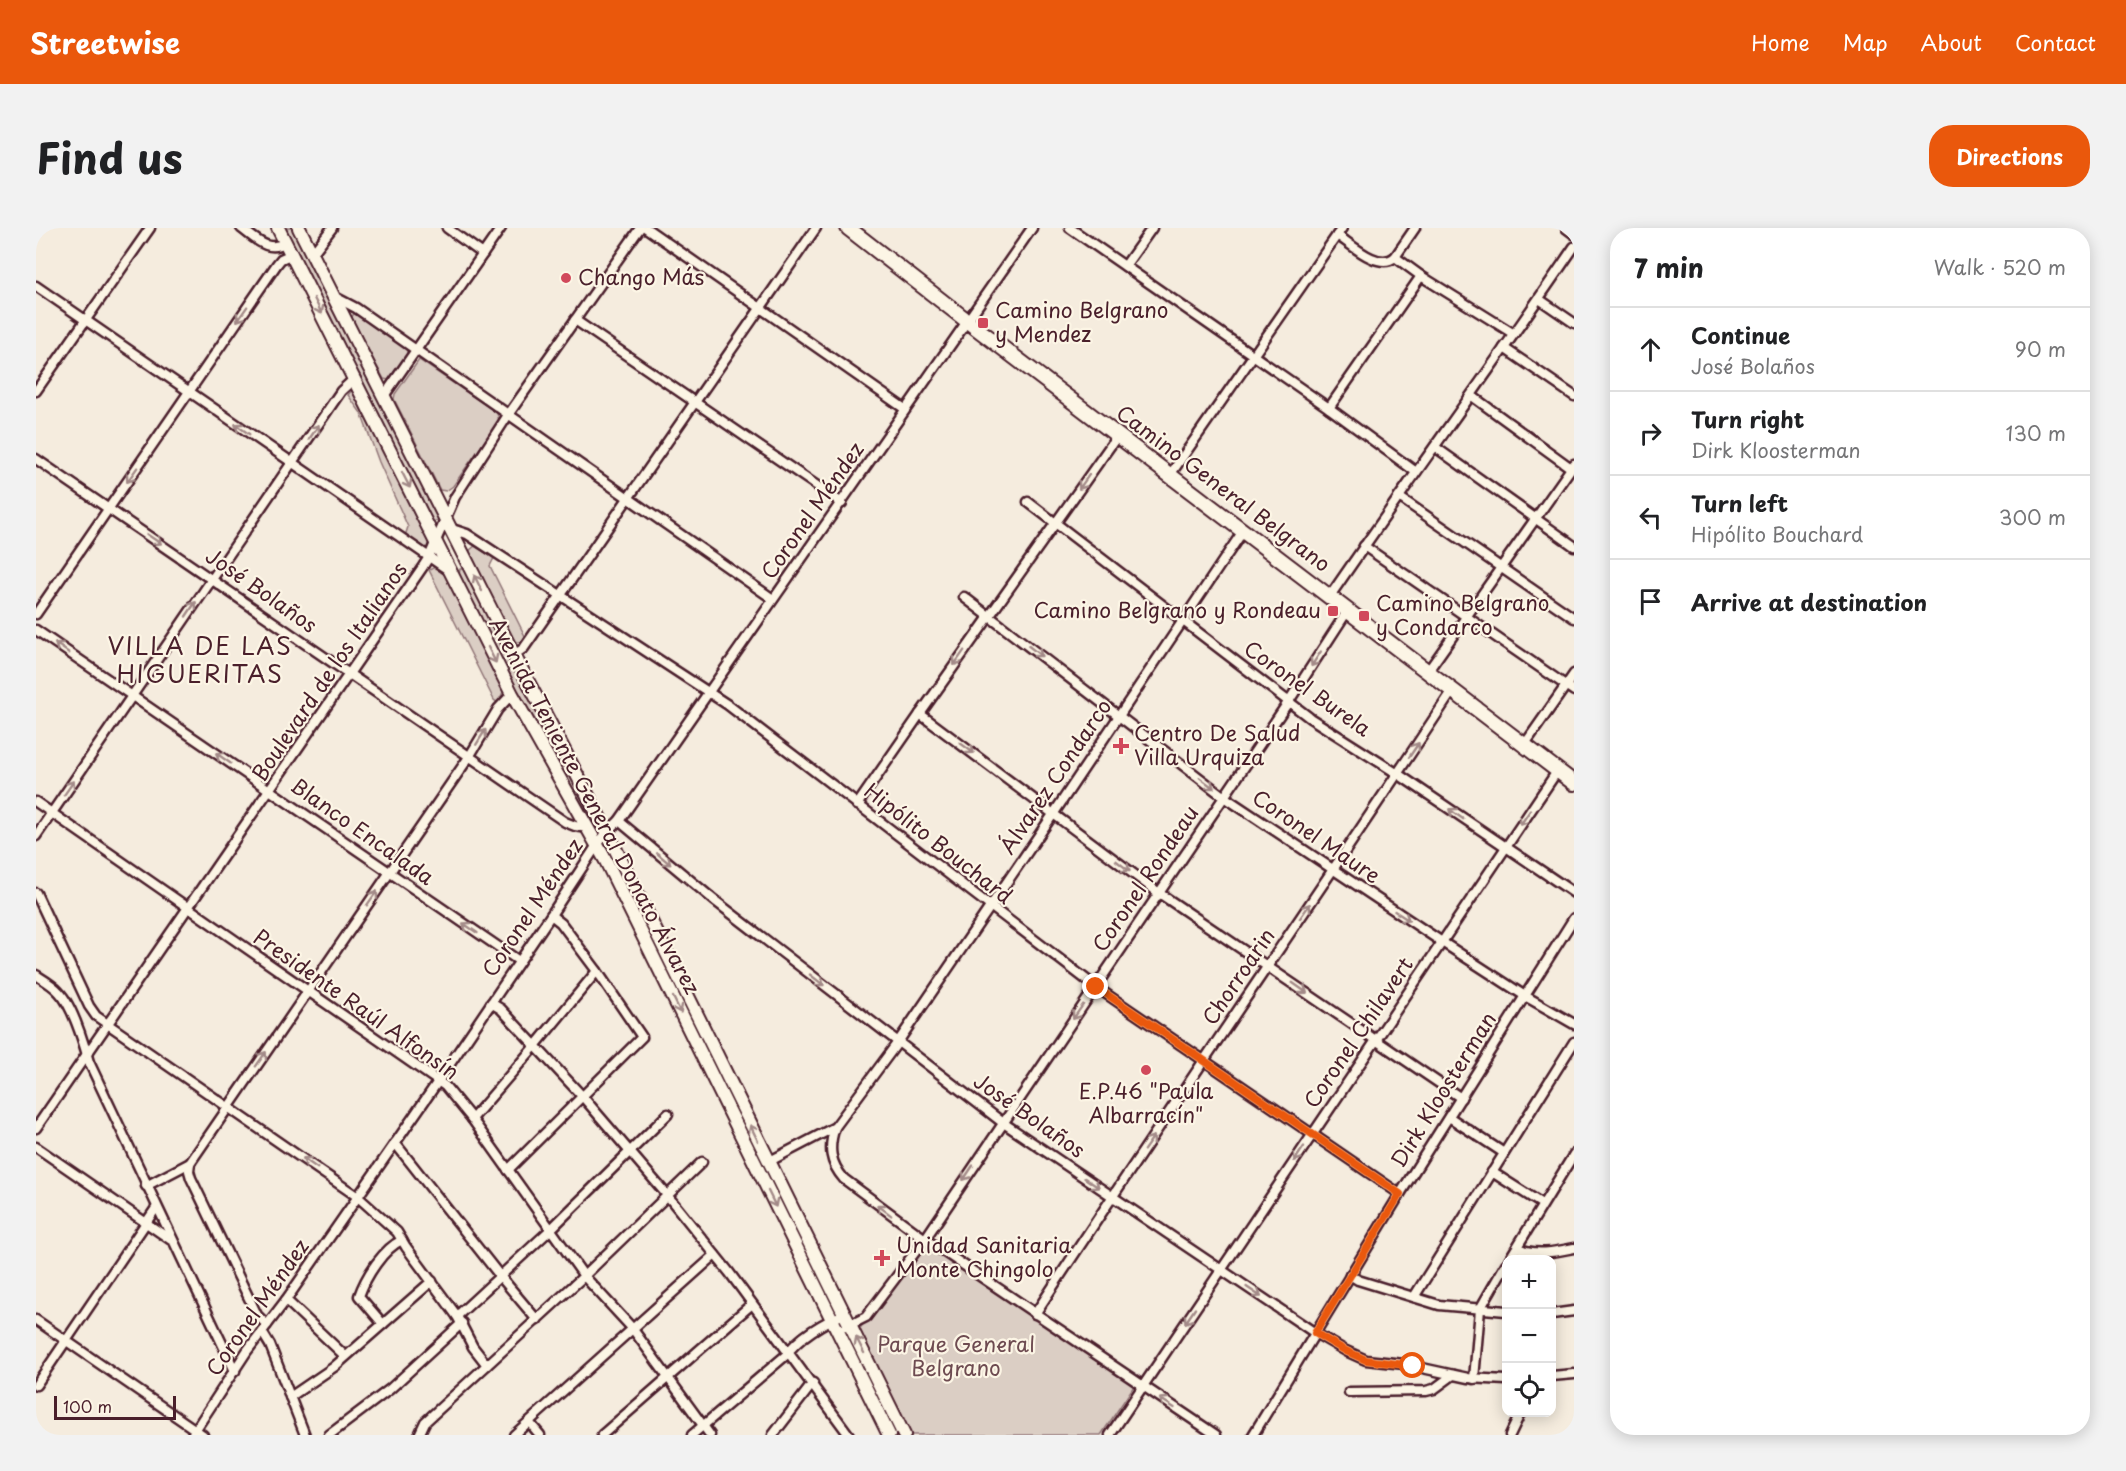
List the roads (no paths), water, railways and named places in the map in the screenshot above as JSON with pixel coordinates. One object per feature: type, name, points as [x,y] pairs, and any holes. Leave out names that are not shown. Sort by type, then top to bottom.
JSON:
[{"type":"main road","name":"Avenida Teniente General Donato Álvarez","points":[[278,228],[286,252],[355,378],[512,694],[597,845],[890,1435]]},
{"type":"main road","name":"Avenida Teniente General Donato Álvarez","points":[[299,228],[514,656],[607,832],[904,1435]]},
{"type":"main road","name":"Camino General Belgrano","points":[[848,228],[1574,783]]},
{"type":"street","points":[[36,391],[150,228]]},
{"type":"street","points":[[241,228],[264,245],[286,252]]},
{"type":"street","points":[[312,254],[332,228]]},
{"type":"street","points":[[447,228],[483,254]]},
{"type":"street","points":[[384,396],[501,228]]},
{"type":"street","name":"Boulevard de los Italianos","points":[[36,1128],[189,909],[429,557],[455,497],[508,415],[639,228]]},
{"type":"street","points":[[646,228],[905,409]]},
{"type":"street","points":[[514,656],[524,648],[816,228]]},
{"type":"street","name":"Coronel Méndez","points":[[197,1433],[235,1371],[439,1080],[597,845],[619,821],[1032,228]]},
{"type":"street","points":[[1070,228],[1329,408],[1416,472]]},
{"type":"street","points":[[1125,266],[1152,228]]},
{"type":"street","points":[[1170,475],[1340,231],[1377,261],[1387,262],[1395,257],[1415,228]]},
{"type":"street","points":[[1566,228],[1574,234]]},
{"type":"street","points":[[273,248],[286,252]]},
{"type":"street","points":[[1330,596],[1574,248]]},
{"type":"street","points":[[36,614],[286,252]]},
{"type":"street","points":[[1395,257],[1421,276],[1514,334]]},
{"type":"street","points":[[1329,408],[1421,276]]},
{"type":"street","points":[[36,286],[451,572]]},
{"type":"street","points":[[335,297],[356,308],[773,599]]},
{"type":"street","points":[[1539,299],[1574,323]]},
{"type":"street","points":[[575,320],[842,503]]},
{"type":"street","points":[[1504,348],[1574,396]]},
{"type":"street","points":[[36,836],[341,391],[355,378]]},
{"type":"street","points":[[1428,671],[1573,466],[1472,396]]},
{"type":"street","points":[[857,805],[1118,435]]},
{"type":"street","points":[[1435,447],[1574,546]]},
{"type":"street","name":"José Bolaños","points":[[36,459],[565,822],[588,828]]},
{"type":"street","points":[[1399,497],[1574,618]]},
{"type":"street","name":"Coronel Burela","points":[[1028,502],[1310,718],[1398,774],[1574,893]]},
{"type":"street","name":"Hipólito Bouchard","points":[[452,529],[462,532],[729,705],[1096,987],[1400,1194]]},
{"type":"street","name":"Álvarez Condarco","points":[[768,1162],[835,1127],[898,1042],[1244,531]]},
{"type":"street","points":[[1365,546],[1574,691]]},
{"type":"street","name":"Coronel Maure","points":[[964,597],[1223,796],[1525,996],[1574,1024]]},
{"type":"street","name":"Coronel Rondeau","points":[[692,1435],[789,1351],[834,1324],[866,1317],[924,1239],[1096,987],[1348,610]]},
{"type":"street","name":"Blanco Encalada","points":[[36,630],[519,961]]},
{"type":"street","points":[[1525,744],[1574,674]]},
{"type":"street","name":"Chorroarin","points":[[1035,1314],[1453,690]]},
{"type":"street","points":[[146,1186],[189,1167],[469,757],[498,709],[512,694]]},
{"type":"street","points":[[920,714],[1159,893],[1461,1098]]},
{"type":"street","name":"Coronel Chilavert","points":[[1110,1435],[1558,770]]},
{"type":"street","name":"Presidente Raúl Alfonsín","points":[[36,802],[439,1080],[472,1119],[584,1276],[632,1328],[710,1435]]},
{"type":"street","name":"José Bolaños","points":[[619,821],[714,900],[1002,1122],[1315,1333],[1366,1360],[1404,1364],[1474,1379],[1502,1380]]},
{"type":"street","points":[[36,893],[89,1006],[96,1016],[358,1197],[391,1225],[460,1320],[473,1347],[487,1365]]},
{"type":"street","points":[[508,1170],[642,1039],[642,1035],[597,971],[561,923],[551,915]]},
{"type":"street","name":"Dirk Kloosterman","points":[[1255,1434],[1400,1194],[1574,918]]},
{"type":"street","points":[[472,1119],[597,971]]},
{"type":"street","points":[[36,975],[55,988],[63,998],[85,1043],[87,1054],[156,1208],[235,1371]]},
{"type":"street","points":[[491,1003],[501,1010],[583,1097],[667,1195],[789,1351],[849,1435]]},
{"type":"street","points":[[1414,1297],[1574,1042]]},
{"type":"street","points":[[328,1435],[390,1389],[460,1320],[500,1276],[668,1114]]},
{"type":"street","points":[[1449,1117],[1504,1152]]},
{"type":"street","points":[[835,1127],[830,1149],[831,1160],[844,1179],[924,1239],[1216,1435]]},
{"type":"street","points":[[395,1143],[537,1320]]},
{"type":"street","points":[[36,1147],[171,1240]]},
{"type":"street","points":[[1512,1255],[1574,1154]]},
{"type":"street","points":[[419,1435],[425,1422],[584,1276],[702,1162]]},
{"type":"street","points":[[189,1167],[264,1329],[305,1435]]},
{"type":"street","points":[[1492,1172],[1542,1204]]},
{"type":"street","points":[[36,1385],[156,1208]]},
{"type":"street","points":[[383,1324],[359,1296],[367,1275],[392,1245],[402,1240]]},
{"type":"street","points":[[1516,1248],[1529,1252],[1549,1253],[1574,1248]]},
{"type":"street","points":[[514,1435],[715,1255]]},
{"type":"street","points":[[1474,1379],[1480,1308],[1502,1271]]},
{"type":"street","points":[[1350,1275],[1358,1280],[1439,1305],[1502,1311]]},
{"type":"street","points":[[290,1397],[334,1367],[432,1281]]},
{"type":"street","points":[[286,1300],[345,1356]]},
{"type":"street","points":[[602,1435],[752,1304]]},
{"type":"street","points":[[1556,1313],[1574,1311]]},
{"type":"street","points":[[36,1320],[197,1433]]},
{"type":"street","points":[[1556,1376],[1574,1374]]},
{"type":"street","points":[[1349,1392],[1426,1391],[1434,1389],[1453,1375]]},
{"type":"street","points":[[773,1435],[813,1383]]},
{"type":"street","points":[[1510,1435],[1519,1417]]},
{"type":"street","points":[[529,1422],[540,1435]]},
{"type":"place","name":"Chango Más","points":[[566,278]]},
{"type":"place","name":"Camino Belgrano y Mendez","points":[[983,323]]},
{"type":"place","name":"Camino Belgrano y Rondeau","points":[[1333,611]]},
{"type":"place","name":"Camino Belgrano y Condarco","points":[[1364,616]]},
{"type":"place","name":"Centro De Salud Villa Urquiza","points":[[1121,746]]},
{"type":"place","name":"E.P.46 \"Paula Albarracín\"","points":[[1146,1070]]},
{"type":"place","name":"Unidad Sanitaria Monte Chingolo","points":[[882,1258]]},
{"type":"district","name":"VILLA DE LAS HIGUERITAS","points":[[200,661]]},
{"type":"park label","name":"Parque General Belgrano","points":[[956,1357]]}]
